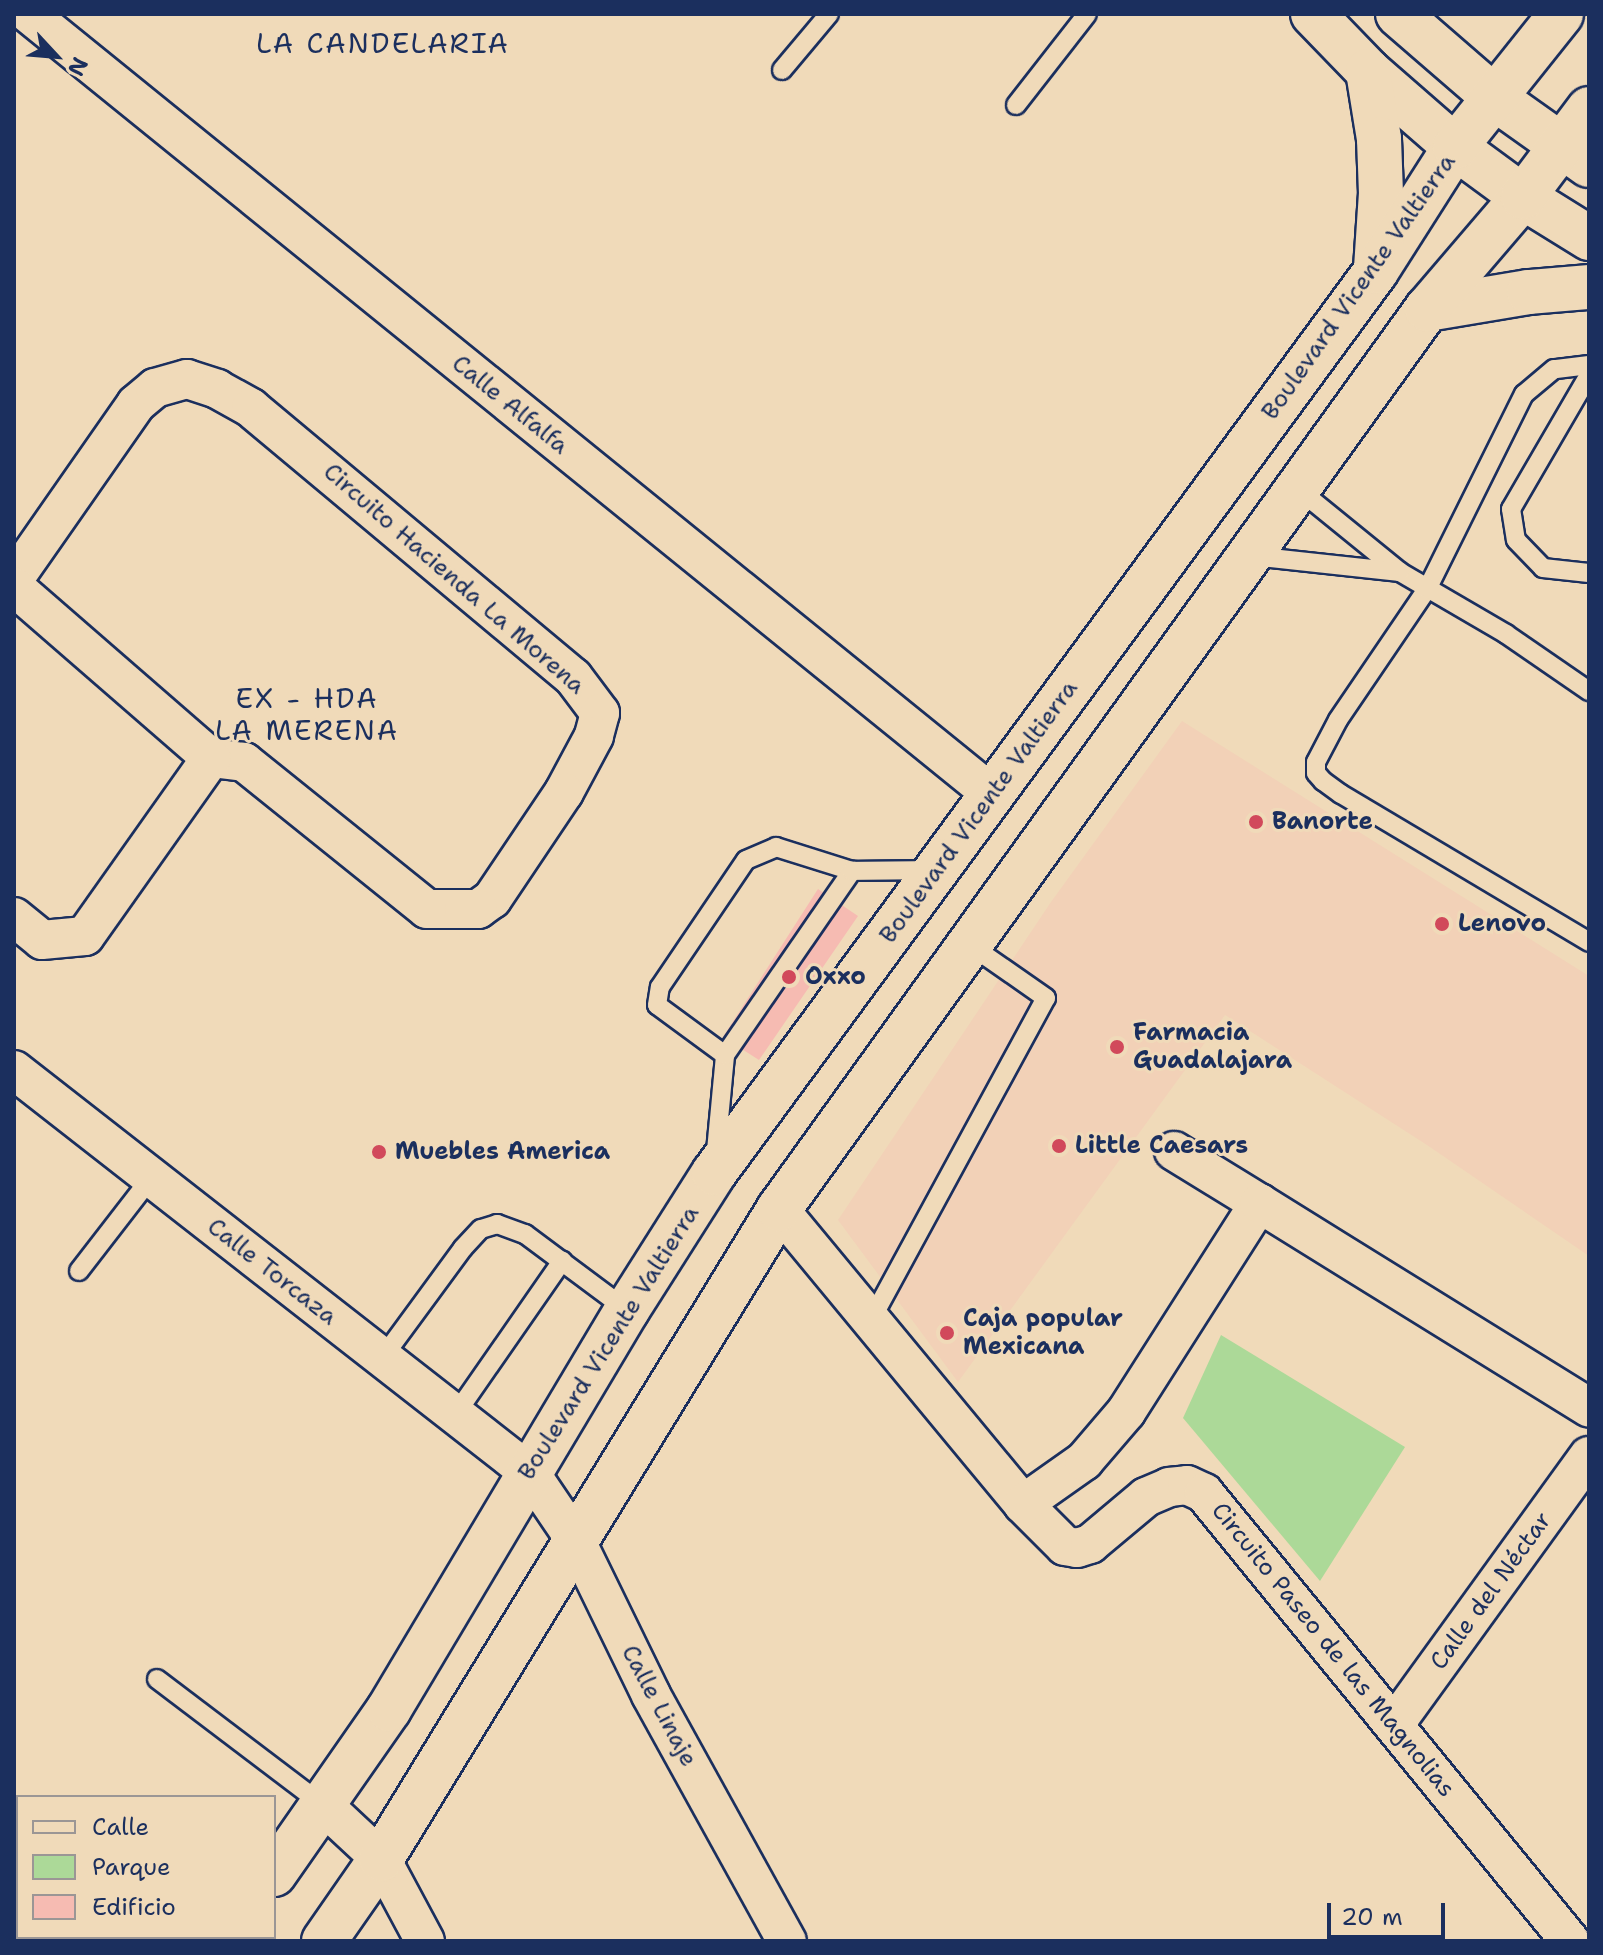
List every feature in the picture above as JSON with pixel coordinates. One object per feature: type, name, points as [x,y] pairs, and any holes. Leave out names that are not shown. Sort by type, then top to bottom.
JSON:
[{"type":"main road","points":[[1313,14],[1368,71],[1455,147],[1523,197],[1589,238]]},
{"type":"main road","points":[[1398,14],[1496,99],[1574,155]]},
{"type":"main road","name":"Boulevard Vicente Valtierra","points":[[276,1871],[389,1709],[627,1310],[714,1173],[1376,271],[1455,147],[1561,14]]},
{"type":"main road","points":[[1368,71],[1379,139],[1381,193],[1376,271]]},
{"type":"main road","points":[[324,1941],[381,1859],[779,1209],[1427,309],[1523,197],[1574,155],[1589,109]]},
{"type":"main road","points":[[1427,309],[1529,292],[1589,287]]},
{"type":"street","name":"Calle Alfalfa","points":[[29,14],[992,794]]},
{"type":"street","name":"Circuito Hacienda La Morena","points":[[14,579],[136,404],[155,388],[187,379],[217,389],[251,408],[573,677],[591,697],[600,713],[594,736],[564,792],[502,886],[478,909],[427,909],[244,762],[211,758],[14,587]]},
{"type":"street","points":[[14,917],[42,940],[85,936],[211,758]]},
{"type":"street","name":"Calle Torcaza","points":[[14,1070],[530,1473]]},
{"type":"street","points":[[1174,1151],[1589,1408]]},
{"type":"street","points":[[1023,1504],[1084,1461],[1126,1412],[1259,1203]]},
{"type":"street","name":"Circuito Paseo de las Magnolias","points":[[779,1209],[1023,1504],[1056,1538],[1077,1548],[1090,1544],[1146,1497],[1187,1485],[1204,1493],[1570,1941]]},
{"type":"street","name":"Calle del Néctar","points":[[1394,1725],[1589,1456]]},
{"type":"street","name":"Calle Linaje","points":[[530,1473],[576,1541],[651,1695],[787,1941]]},
{"type":"street","points":[[323,1805],[381,1859],[425,1941]]},
{"type":"lane","points":[[782,70],[829,14]]},
{"type":"lane","points":[[1016,105],[1087,14]]},
{"type":"lane","points":[[1589,365],[1554,369],[1524,394],[1427,589],[1324,743],[1316,762],[1316,773],[1341,794],[1589,942]]},
{"type":"lane","points":[[1589,375],[1511,509],[1516,540],[1543,568],[1589,573]]},
{"type":"lane","points":[[1298,489],[1400,572],[1506,634],[1589,691]]},
{"type":"lane","points":[[1250,556],[1400,572]]},
{"type":"lane","points":[[725,1055],[657,1005],[660,987],[746,860],[776,847],[852,871],[936,870]]},
{"type":"lane","points":[[714,1173],[725,1055],[852,871]]},
{"type":"lane","points":[[871,1320],[1046,998],[970,945]]},
{"type":"lane","points":[[79,1271],[151,1178]]},
{"type":"lane","points":[[383,1357],[481,1229],[497,1224],[511,1226],[627,1310]]},
{"type":"lane","points":[[455,1415],[562,1261]]},
{"type":"lane","points":[[157,1679],[323,1805]]},
{"type":"shaded area","points":[[1182,721],[1589,976],[1589,1256],[1427,1145],[1225,1015],[958,1382],[838,1220],[1051,902]]},
{"type":"green space","points":[[1221,1335],[1405,1447],[1320,1581],[1183,1418]]},
{"type":"building","name":"Oxxo","points":[[818,889],[858,916],[759,1060],[723,1037]]},
{"type":"place","name":"Banorte","points":[[1256,822]]},
{"type":"place","name":"Lenovo","points":[[1442,924]]},
{"type":"place","name":"Oxxo","points":[[789,977]]},
{"type":"place","name":"Farmacia Guadalajara","points":[[1117,1047]]},
{"type":"place","name":"Little Caesars","points":[[1059,1146]]},
{"type":"place","name":"Muebles America","points":[[379,1152]]},
{"type":"place","name":"Caja popular Mexicana","points":[[947,1333]]},
{"type":"district","name":"LA CANDELARIA","points":[[383,43]]},
{"type":"district","name":"EX - HDA LA MERENA","points":[[307,714]]}]
